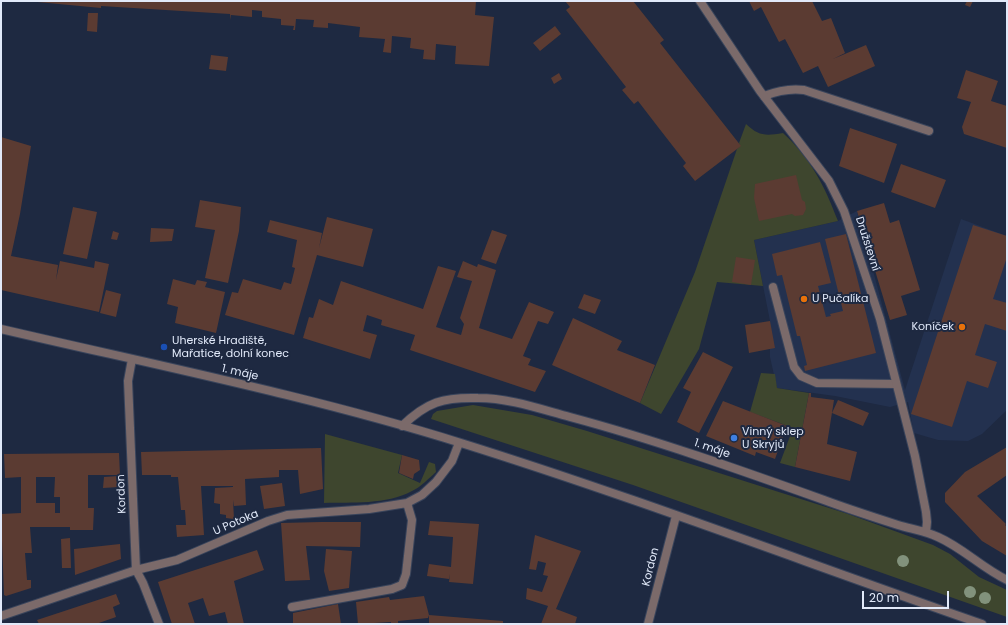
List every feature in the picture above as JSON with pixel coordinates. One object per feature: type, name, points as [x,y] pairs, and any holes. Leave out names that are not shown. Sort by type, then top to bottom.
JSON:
[{"type":"street","name":"Družstevní","points":[[700,1],[764,96],[829,181],[844,211],[880,318],[921,484],[928,522],[926,532]]},
{"type":"street","points":[[764,96],[775,92],[796,89],[804,90],[929,131]]},
{"type":"street","points":[[773,287],[794,367],[801,376],[817,383],[896,384]]},
{"type":"street","name":"1. máje","points":[[1,329],[274,393],[459,442],[676,516],[982,624]]},
{"type":"street","name":"Kordon","points":[[132,359],[128,381],[136,570],[144,583],[158,624]]},
{"type":"street","name":"1. máje","points":[[402,426],[421,409],[429,405],[458,398],[497,399],[618,430],[702,456],[864,514],[926,532],[949,542],[1007,580]]},
{"type":"street","name":"U Potoka","points":[[1,616],[136,570],[178,560],[268,521],[287,515],[369,509],[407,503],[422,494],[436,482],[452,461],[459,442]]},
{"type":"street","points":[[292,607],[392,590],[402,585],[406,574],[412,520],[407,503]]},
{"type":"street","name":"Kordon","points":[[648,624],[676,516]]},
{"type":"street","points":[[1,616],[7,624]]},
{"type":"shaded area","points":[[857,211],[905,390],[961,219],[1007,236],[1007,410],[982,434],[968,441],[938,440],[914,433],[908,402],[890,407],[835,396],[777,388],[770,357],[770,321],[754,240],[838,221]]},
{"type":"green space","points":[[746,124],[755,131],[767,135],[783,133],[793,143],[802,153],[822,184],[838,221],[754,240],[763,286],[717,282],[699,349],[661,414],[640,403],[695,272],[737,149],[740,146],[739,143]]},
{"type":"green space","points":[[761,373],[775,374],[777,388],[809,393],[795,467],[780,463],[793,428],[750,412]]},
{"type":"green space","points":[[473,405],[532,415],[587,431],[848,514],[933,545],[950,554],[979,577],[1007,590],[1007,617],[633,485],[431,419],[433,414],[437,411]]},
{"type":"green space","points":[[325,434],[402,455],[398,473],[420,483],[429,462],[435,464],[436,472],[422,485],[391,499],[369,502],[324,503]]},
{"type":"building","points":[[27,1],[476,1],[475,15],[494,17],[489,66],[455,64],[456,46],[436,44],[435,60],[423,59],[424,50],[410,48],[411,38],[392,36],[391,53],[383,52],[385,39],[359,37],[360,27],[328,23],[328,28],[313,27],[314,20],[296,19],[295,30],[293,30],[294,26],[281,25],[281,19],[262,17],[262,11],[252,10],[252,17],[231,15],[231,20],[230,14],[101,6],[101,8]]},
{"type":"building","points":[[565,1],[633,1],[664,40],[660,43],[741,146],[695,181],[683,166],[686,163],[638,101],[634,104],[622,90],[626,87],[566,10],[570,7]]},
{"type":"building","points":[[749,1],[812,1],[822,21],[831,18],[845,53],[833,59],[866,45],[875,66],[828,87],[818,66],[803,73],[785,39],[779,42],[761,7],[754,11]]},
{"type":"building","points":[[967,1],[973,1],[970,7],[965,5]]},
{"type":"building","points":[[88,13],[98,13],[97,32],[87,31]]},
{"type":"building","points":[[555,26],[561,34],[540,51],[533,43]]},
{"type":"building","points":[[211,55],[228,57],[226,71],[209,69]]},
{"type":"building","points":[[966,70],[998,81],[991,101],[1007,106],[1007,148],[964,134],[962,127],[971,102],[957,98]]},
{"type":"building","points":[[559,73],[562,79],[554,84],[551,78]]},
{"type":"building","points":[[850,128],[897,144],[884,183],[839,166]]},
{"type":"building","points":[[1,137],[31,146],[20,214],[11,256],[58,265],[56,280],[60,261],[94,268],[95,261],[109,264],[99,312],[1,290]]},
{"type":"building","points":[[901,164],[946,180],[935,208],[891,192]]},
{"type":"building","points":[[796,175],[802,200],[805,202],[806,209],[803,215],[795,216],[792,214],[759,221],[754,198],[755,184]]},
{"type":"building","points":[[200,200],[241,207],[239,231],[228,283],[205,278],[215,230],[195,227]]},
{"type":"building","points":[[884,203],[890,223],[899,220],[920,290],[901,296],[907,315],[890,320],[857,211]]},
{"type":"building","points":[[73,207],[97,212],[87,259],[63,254]]},
{"type":"building","points":[[327,217],[373,229],[363,267],[317,255],[294,335],[225,315],[232,292],[238,293],[243,279],[281,290],[284,282],[291,284],[295,268],[292,267],[297,240],[267,232],[270,220],[322,233],[319,248]]},
{"type":"building","name":"Koníček","points":[[973,225],[1007,236],[1007,257],[993,299],[1007,303],[1007,331],[985,324],[975,355],[997,362],[988,388],[967,381],[952,427],[911,414]]},
{"type":"building","points":[[151,228],[174,229],[172,241],[150,242]]},
{"type":"building","points":[[492,230],[507,235],[496,264],[481,259]]},
{"type":"building","points":[[113,231],[119,233],[117,240],[111,239]]},
{"type":"building","name":"U Pučalíka","points":[[846,234],[876,353],[805,371],[804,366],[807,365],[800,336],[797,336],[782,275],[777,276],[772,254],[820,242],[831,283],[818,286],[826,317],[831,316],[830,314],[843,311],[825,239]]},
{"type":"building","points":[[736,257],[755,260],[751,285],[732,282]]},
{"type":"building","points":[[463,261],[477,267],[478,264],[496,270],[479,328],[512,339],[529,302],[554,312],[548,324],[538,321],[523,356],[531,359],[528,365],[546,371],[535,392],[410,350],[415,335],[381,325],[382,320],[367,315],[363,331],[377,335],[370,359],[303,338],[309,317],[313,318],[319,299],[333,305],[341,281],[423,309],[438,266],[456,271],[436,327],[461,335],[464,324],[460,318],[472,281],[457,277]]},
{"type":"building","points":[[173,279],[195,285],[197,280],[207,282],[205,287],[225,292],[216,333],[175,323],[178,307],[167,304]]},
{"type":"building","points":[[106,290],[121,294],[116,317],[100,313]]},
{"type":"building","points":[[584,294],[601,300],[595,314],[578,308]]},
{"type":"building","points":[[573,318],[622,341],[617,350],[655,365],[640,403],[552,365]]},
{"type":"building","points":[[770,321],[775,348],[749,353],[745,325]]},
{"type":"building","points":[[703,352],[733,367],[699,433],[677,422],[691,392],[683,388]]},
{"type":"building","points":[[809,393],[811,393],[811,397],[834,400],[827,444],[857,452],[850,481],[795,467]]},
{"type":"building","points":[[838,400],[869,413],[863,426],[832,413]]},
{"type":"building","points":[[723,401],[787,426],[775,459],[756,452],[755,456],[706,436]]},
{"type":"building","points":[[1007,447],[1007,475],[977,496],[1006,524],[1007,556],[982,541],[945,502],[945,493],[965,472]]},
{"type":"building","points":[[321,448],[323,489],[300,494],[298,470],[279,470],[279,477],[245,479],[246,505],[234,506],[233,500],[234,519],[226,518],[226,515],[220,514],[220,504],[214,503],[215,488],[233,486],[201,486],[204,535],[177,537],[176,525],[186,525],[185,510],[181,510],[178,477],[171,477],[171,475],[142,475],[141,452]]},
{"type":"building","points":[[119,453],[120,475],[88,475],[88,508],[94,508],[93,530],[70,530],[70,527],[30,527],[32,553],[25,553],[27,580],[31,580],[31,588],[6,596],[4,595],[1,514],[21,513],[21,477],[5,478],[4,454]],"holes":[[[36,477],[55,477],[54,497],[60,497],[60,513],[55,513],[55,503],[36,503]]]},
{"type":"building","points":[[402,455],[419,460],[420,470],[414,474],[413,479],[399,473]]},
{"type":"building","points":[[119,476],[119,487],[103,488],[104,477]]},
{"type":"building","points":[[282,483],[285,506],[264,509],[260,486]]},
{"type":"building","points":[[430,521],[479,524],[473,584],[449,582],[450,574],[449,579],[427,576],[429,564],[451,567],[453,537],[428,535]]},
{"type":"building","points":[[361,522],[360,547],[306,546],[310,580],[285,581],[281,523]]},
{"type":"building","points":[[535,535],[581,551],[556,609],[577,617],[575,624],[541,624],[548,606],[526,599],[527,588],[542,592],[548,576],[543,575],[546,563],[538,561],[536,570],[529,569]]},
{"type":"building","points":[[70,538],[71,568],[62,568],[61,539]]},
{"type":"building","points":[[120,544],[121,559],[75,575],[74,549]]},
{"type":"building","points":[[326,549],[352,551],[349,588],[329,591],[324,571]]},
{"type":"building","points":[[257,550],[264,570],[234,581],[244,624],[228,624],[225,612],[209,616],[203,598],[188,603],[195,624],[172,624],[158,582]]},
{"type":"building","points":[[116,594],[120,604],[113,607],[116,617],[96,624],[39,624],[37,620]]},
{"type":"building","points":[[424,596],[429,615],[428,618],[398,621],[398,624],[391,624],[391,622],[358,624],[356,602],[389,597],[390,600]]},
{"type":"building","points":[[338,604],[341,624],[293,624],[293,613]]},
{"type":"building","points":[[429,615],[503,621],[503,624],[429,624]]},
{"type":"place","name":"U Pučalíka","points":[[804,299]]},
{"type":"place","name":"Koníček","points":[[962,327]]},
{"type":"place","name":"Uherské Hradiště, Mařatice, dolní konec","points":[[164,347]]},
{"type":"place","name":"Vinný sklep U Skryjů","points":[[734,438]]}]
